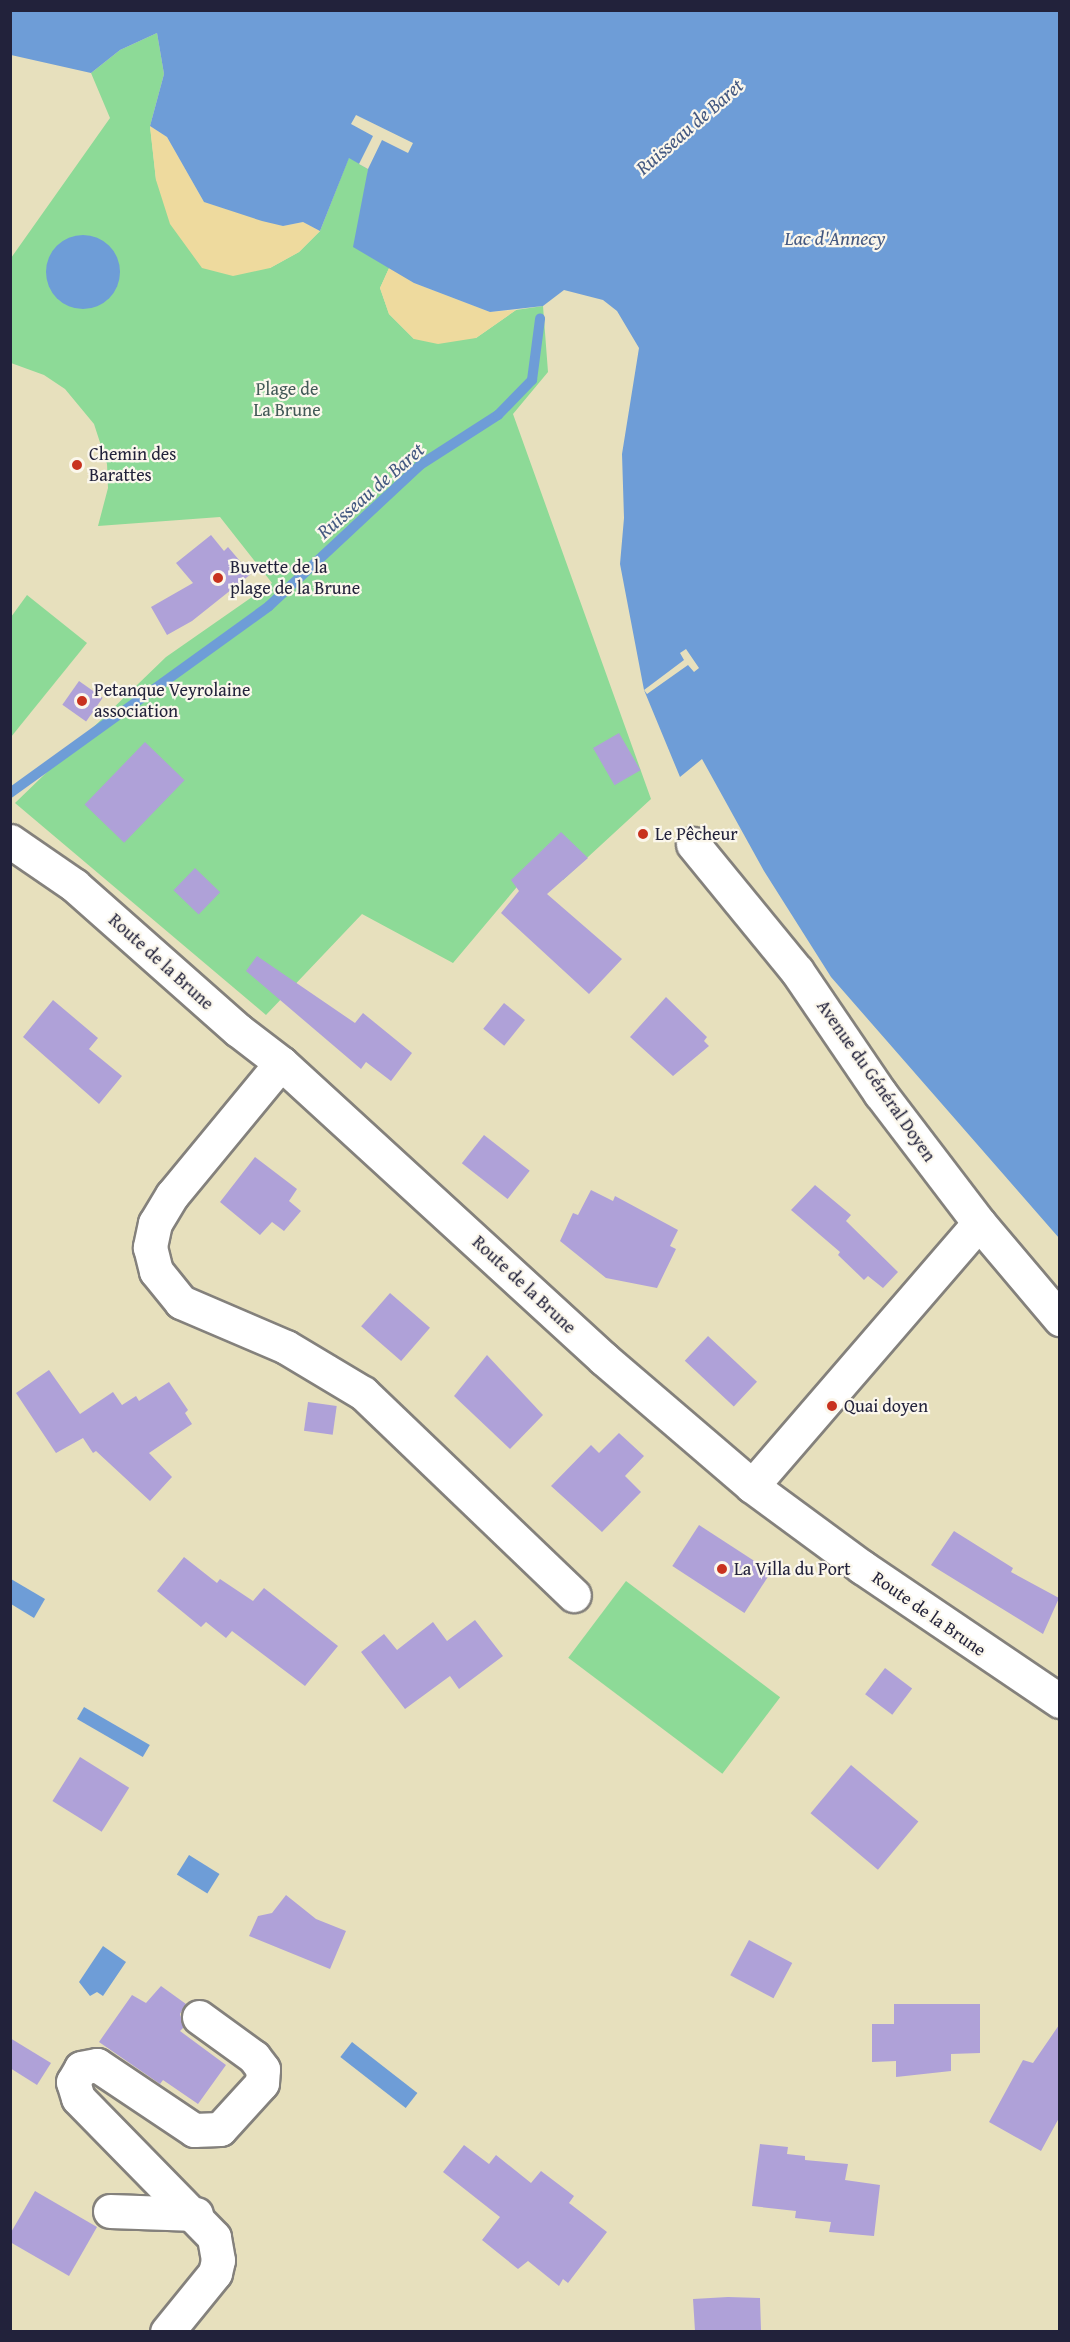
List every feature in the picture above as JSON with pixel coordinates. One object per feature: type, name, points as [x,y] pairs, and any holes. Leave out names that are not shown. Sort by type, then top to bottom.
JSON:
[{"type":"street","name":"Route de la Brune","points":[[10,841],[74,885],[238,1030],[281,1063],[604,1359],[752,1486],[862,1567],[1059,1701]]},
{"type":"street","name":"Avenue du Général Doyen","points":[[693,844],[797,971],[880,1094],[978,1223],[1059,1319]]},
{"type":"street","points":[[281,1063],[172,1195],[155,1223],[150,1247],[156,1271],[181,1302],[286,1347],[363,1393],[574,1595]]},
{"type":"street","points":[[752,1486],[978,1223]]},
{"type":"street","points":[[167,2331],[216,2272],[218,2260],[214,2237],[196,2214],[78,2098],[73,2082],[81,2068],[97,2065],[194,2130],[220,2129],[262,2083],[263,2069],[254,2057],[200,2017]]},
{"type":"street","points":[[110,2211],[196,2214]]},
{"type":"green space","name":"Plage de La Brune","points":[[157,33],[164,74],[150,126],[156,180],[270,268],[299,252],[320,231],[349,157],[368,169],[363,252],[390,266],[380,288],[389,314],[414,339],[476,338],[516,310],[543,306],[548,372],[513,414],[651,799],[563,880],[532,869],[453,963],[362,914],[266,1015],[15,803],[166,657],[272,583],[220,517],[98,526],[108,488],[107,464],[94,424],[65,389],[44,375],[11,363],[11,258],[110,118],[91,73],[120,50]]},
{"type":"green space","points":[[27,595],[87,643],[11,737],[11,617]]},
{"type":"green space","points":[[626,1581],[780,1697],[722,1774],[568,1658]]},
{"type":"sand","points":[[150,126],[167,137],[204,202],[283,226],[303,222],[320,231],[299,252],[270,268],[233,276],[202,268],[170,224],[156,180]]},
{"type":"sand","points":[[390,266],[414,283],[490,312],[516,310],[476,338],[438,344],[414,339],[389,314],[380,288]]},
{"type":"water","name":"Lac d'Annecy","points":[[11,10],[1059,11],[1059,1238],[831,977],[764,871],[702,759],[680,777],[644,690],[620,564],[624,518],[622,454],[639,348],[617,311],[603,300],[564,290],[543,306],[490,312],[414,283],[353,247],[368,169],[349,158],[320,231],[303,222],[283,226],[204,202],[167,137],[150,126],[164,74],[157,33],[120,50],[91,73],[11,55]]},
{"type":"water","points":[[83,235],[104,241],[114,251],[120,272],[114,293],[104,303],[83,309],[62,303],[52,293],[46,272],[52,251],[62,241]]},
{"type":"water","points":[[11,1579],[45,1599],[34,1618],[11,1604]]},
{"type":"water","points":[[84,1707],[150,1745],[143,1757],[77,1719]]},
{"type":"water","points":[[189,1855],[220,1874],[207,1894],[177,1875]]},
{"type":"water","points":[[103,1946],[126,1962],[103,1996],[97,1992],[90,1996],[79,1982]]},
{"type":"water","points":[[352,2042],[417,2093],[406,2108],[340,2057]]},
{"type":"pier","points":[[356,115],[413,143],[408,153],[382,140],[368,169],[359,164],[373,136],[351,124]]},
{"type":"pier","points":[[686,649],[699,668],[694,672],[688,665],[647,694],[644,690],[684,660],[680,653]]},
{"type":"building","points":[[211,535],[224,551],[228,547],[251,574],[192,621],[167,635],[151,607],[193,583],[176,563]]},
{"type":"building","name":"Petanque Veyrolaine association","points":[[79,681],[103,698],[86,721],[62,705]]},
{"type":"building","points":[[619,733],[640,770],[615,785],[593,748]]},
{"type":"building","points":[[145,742],[185,780],[124,843],[85,805]]},
{"type":"building","points":[[561,832],[588,858],[547,894],[622,959],[589,994],[501,913],[519,891],[511,880]]},
{"type":"building","points":[[195,868],[220,892],[199,915],[173,890]]},
{"type":"building","points":[[257,956],[355,1023],[363,1013],[412,1053],[391,1081],[366,1062],[361,1069],[246,971]]},
{"type":"building","points":[[666,997],[707,1037],[704,1041],[709,1046],[673,1076],[630,1037]]},
{"type":"building","points":[[53,1000],[98,1038],[89,1049],[122,1076],[99,1104],[23,1037]]},
{"type":"building","points":[[504,1003],[525,1020],[504,1046],[483,1029]]},
{"type":"building","points":[[484,1135],[530,1171],[508,1199],[462,1163]]},
{"type":"building","points":[[255,1157],[297,1189],[289,1201],[301,1211],[284,1231],[272,1222],[260,1235],[220,1202]]},
{"type":"building","points":[[815,1185],[851,1215],[846,1221],[898,1272],[883,1288],[868,1276],[864,1280],[838,1255],[840,1252],[791,1210]]},
{"type":"building","points":[[591,1190],[613,1201],[615,1196],[678,1230],[670,1246],[676,1249],[657,1288],[606,1278],[560,1241],[573,1213],[578,1215]]},
{"type":"building","points":[[390,1293],[430,1328],[401,1361],[361,1326]]},
{"type":"building","points":[[708,1336],[757,1382],[734,1407],[685,1361]]},
{"type":"building","points":[[487,1355],[543,1415],[510,1449],[454,1396]]},
{"type":"building","points":[[49,1370],[80,1414],[113,1392],[122,1405],[136,1396],[139,1401],[169,1382],[188,1410],[185,1413],[192,1424],[149,1453],[172,1477],[150,1501],[96,1451],[93,1453],[83,1438],[56,1453],[16,1393]]},
{"type":"building","points":[[308,1402],[337,1406],[333,1435],[304,1431]]},
{"type":"building","points":[[619,1433],[644,1456],[625,1476],[641,1492],[602,1532],[551,1486],[591,1445],[599,1453]]},
{"type":"building","name":"La Villa du Port","points":[[699,1525],[771,1572],[744,1613],[672,1566]]},
{"type":"building","points":[[954,1531],[1013,1568],[1011,1572],[1059,1598],[1043,1634],[931,1565]]},
{"type":"building","points":[[184,1557],[217,1583],[220,1579],[253,1601],[264,1588],[338,1646],[305,1686],[232,1631],[226,1638],[206,1622],[201,1627],[157,1591]]},
{"type":"building","points":[[475,1620],[503,1656],[459,1689],[450,1676],[405,1709],[361,1652],[384,1634],[397,1650],[433,1622],[447,1641]]},
{"type":"building","points":[[885,1668],[912,1688],[892,1715],[865,1694]]},
{"type":"building","points":[[80,1757],[129,1788],[102,1832],[52,1801]]},
{"type":"building","points":[[851,1765],[918,1822],[878,1870],[811,1813]]},
{"type":"building","points":[[286,1895],[316,1919],[346,1931],[330,1969],[249,1936],[258,1916],[272,1913]]},
{"type":"building","points":[[749,1940],[792,1963],[773,1998],[730,1975]]},
{"type":"building","points":[[161,1986],[186,2004],[180,2014],[184,2027],[180,2031],[226,2065],[198,2104],[163,2080],[160,2084],[99,2042],[132,1995],[146,2003]]},
{"type":"building","points":[[894,2004],[980,2004],[980,2053],[951,2054],[951,2071],[896,2077],[896,2061],[872,2062],[872,2024],[894,2024]]},
{"type":"building","points":[[1059,2025],[1059,2118],[1041,2151],[989,2122],[1023,2060],[1033,2063]]},
{"type":"building","points":[[10,2038],[51,2063],[37,2085],[10,2068]]},
{"type":"building","points":[[760,2144],[788,2147],[787,2154],[805,2156],[805,2160],[848,2164],[845,2180],[880,2185],[874,2236],[829,2232],[831,2222],[795,2218],[796,2211],[752,2206]]},
{"type":"building","points":[[464,2145],[489,2164],[496,2155],[531,2183],[541,2171],[574,2196],[569,2203],[607,2232],[568,2283],[563,2279],[559,2286],[528,2261],[518,2269],[482,2240],[500,2217],[443,2172]]},
{"type":"building","points":[[35,2191],[97,2227],[69,2276],[10,2242],[10,2234]]},
{"type":"building","points":[[760,2298],[761,2331],[695,2331],[693,2299]]},
{"type":"waterway","name":"Ruisseau de Baret","points":[[10,793],[269,606],[420,465],[498,415],[532,380],[540,319]]},
{"type":"place","name":"Chemin des Barattes","points":[[77,465]]},
{"type":"place","name":"Buvette de la plage de la Brune","points":[[218,578]]},
{"type":"place","name":"Petanque Veyrolaine association","points":[[82,701]]},
{"type":"place","name":"Le Pêcheur","points":[[643,834]]},
{"type":"place","name":"Quai doyen","points":[[832,1406]]},
{"type":"place","name":"La Villa du Port","points":[[722,1569]]}]
